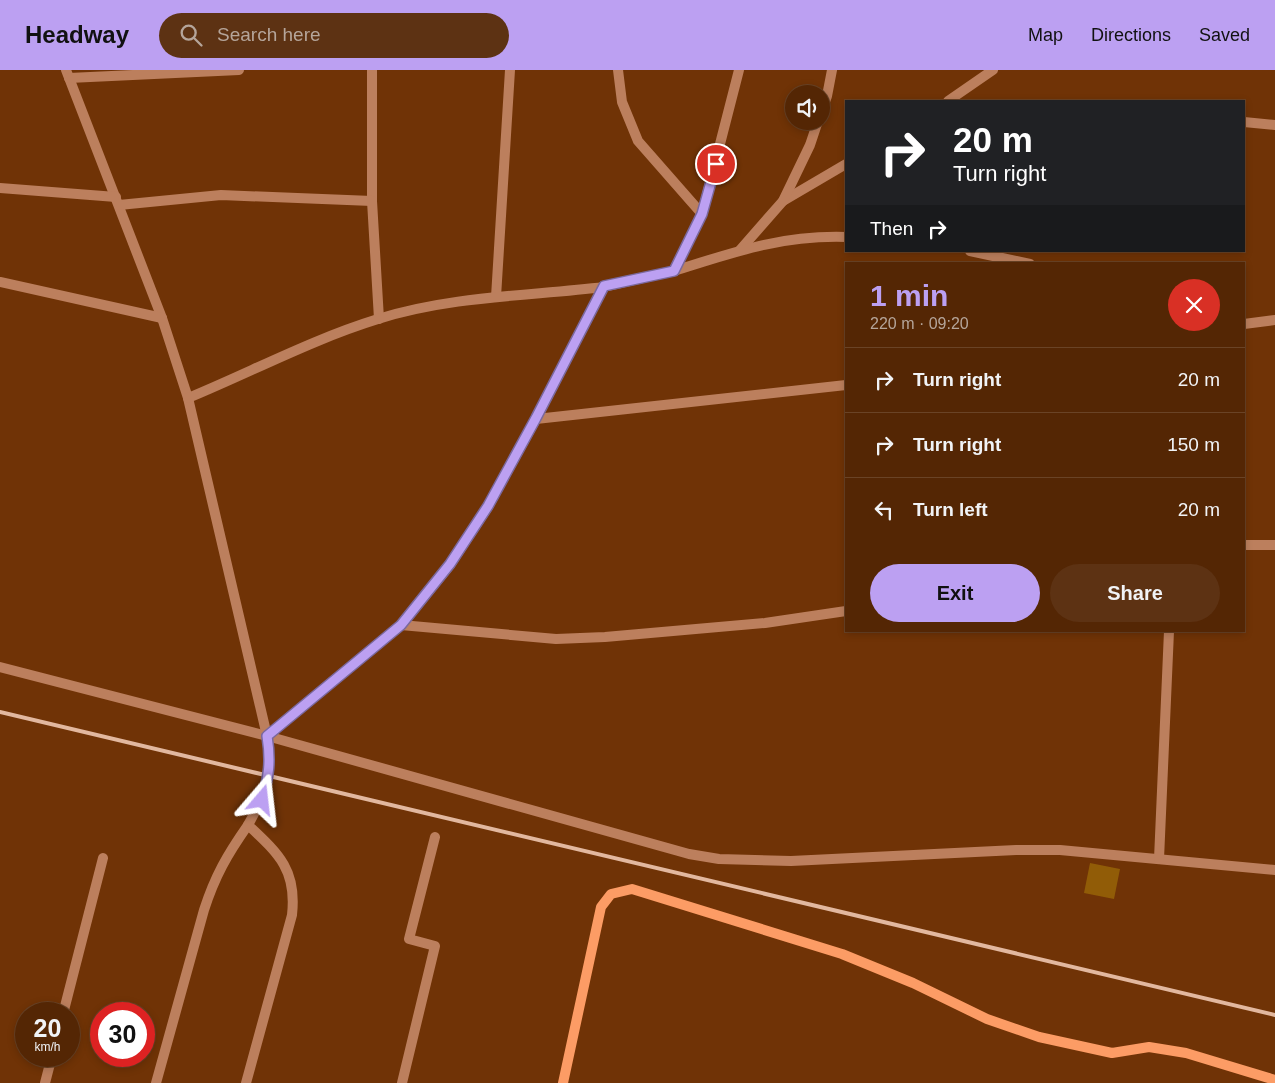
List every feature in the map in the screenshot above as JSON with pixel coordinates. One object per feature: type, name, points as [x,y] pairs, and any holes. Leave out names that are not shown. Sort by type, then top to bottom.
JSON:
[{"type":"street","points":[[156,1083],[212,885],[230,850],[248,825],[262,800],[269,776],[270,753],[188,398],[162,318],[68,74],[240,70]]},
{"type":"street","points":[[372,70],[372,201],[379,319]]},
{"type":"street","points":[[496,297],[510,70]]},
{"type":"street","points":[[618,70],[622,102],[638,141],[702,214]]},
{"type":"street","points":[[674,271],[702,214],[739,70]]},
{"type":"street","points":[[829,85],[832,70]]},
{"type":"street","points":[[949,100],[993,70]]},
{"type":"street","points":[[1245,122],[1275,125]]},
{"type":"street","points":[[740,250],[783,201],[810,145],[815,130]]},
{"type":"street","points":[[783,201],[845,165]]},
{"type":"street","points":[[0,188],[117,201],[221,195],[372,201]]},
{"type":"street","points":[[188,398],[315,342],[379,319],[436,305],[604,286],[674,271],[740,250],[794,238],[845,237]]},
{"type":"street","points":[[975,252],[1021,262]]},
{"type":"street","points":[[0,282],[162,318]]},
{"type":"street","points":[[267,736],[401,625],[450,564],[488,506],[604,286]]},
{"type":"street","points":[[1245,324],[1275,320]]},
{"type":"street","points":[[536,418],[845,385]]},
{"type":"street","points":[[1245,545],[1275,545]]},
{"type":"street","points":[[401,625],[556,639],[605,637],[765,623],[845,611]]},
{"type":"street","points":[[1159,859],[1169,632]]},
{"type":"street","points":[[0,667],[267,736],[689,854],[718,859],[791,861],[1016,850],[1060,850],[1275,870]]},
{"type":"street","points":[[246,1083],[292,915],[294,896],[292,879],[283,863],[266,842],[248,825]]},
{"type":"street","points":[[402,1083],[435,946],[409,939],[435,837]]},
{"type":"street","points":[[66,1002],[103,858]]},
{"type":"street","points":[[563,1083],[601,907],[611,894],[632,889],[842,954],[913,983],[986,1019],[1039,1036],[1112,1053],[1149,1046],[1233,1066],[1275,1080]]},
{"type":"street","points":[[45,1083],[49,1067]]},
{"type":"building","points":[[1090,863],[1120,869],[1114,899],[1084,893]]},
{"type":"railway","points":[[0,712],[1275,1015]]},
{"type":"route","points":[[262,800],[269,776],[270,753],[267,736],[401,625],[450,564],[488,506],[604,286],[674,271],[702,214],[716,164]]}]
